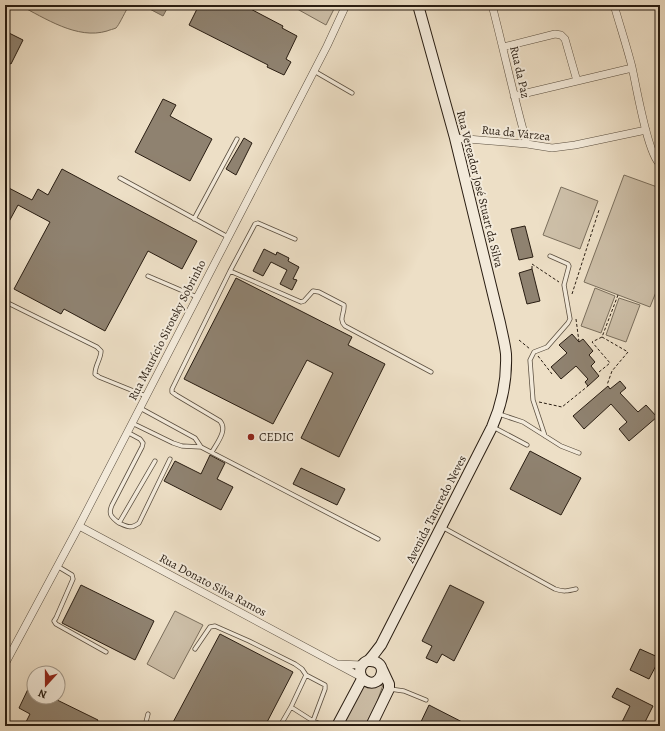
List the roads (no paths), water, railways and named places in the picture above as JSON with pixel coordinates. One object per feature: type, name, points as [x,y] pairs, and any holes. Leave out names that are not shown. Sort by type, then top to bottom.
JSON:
[{"type":"main road","name":"Rua Vereador José Stuart da Silva","points":[[418,5],[455,138],[500,323],[506,354],[505,381]]},
{"type":"main road","name":"Avenida Tancredo Neves","points":[[365,663],[380,645],[492,427],[498,414],[505,381]]},
{"type":"main road","points":[[371,726],[389,689],[389,684],[381,666],[376,661],[365,663],[360,672],[362,678],[368,682],[376,682],[381,677],[382,674],[381,666],[380,645]]},
{"type":"main road","points":[[337,726],[362,678]]},
{"type":"street","name":"Rua Maurício Sirotsky Sobrinho","points":[[5,664],[79,526],[327,46],[346,5]]},
{"type":"street","name":"Rua da Paz","points":[[492,5],[514,96],[528,144]]},
{"type":"street","points":[[614,5],[632,68],[646,130],[656,160],[660,164]]},
{"type":"street","points":[[503,47],[555,34],[561,35],[565,39],[577,81]]},
{"type":"street","points":[[514,96],[632,68]]},
{"type":"street","name":"Rua da Várzea","points":[[455,138],[557,148],[646,130]]},
{"type":"street","name":"Rua Donato Silva Ramos","points":[[79,526],[362,678]]},
{"type":"street","name":"Rua Donato Silva Ramos","points":[[336,663],[365,663]]},
{"type":"lane","points":[[314,71],[352,93]]},
{"type":"lane","points":[[194,218],[236,139]]},
{"type":"lane","points":[[120,178],[228,237]]},
{"type":"lane","points":[[212,452],[223,429],[223,425],[220,421],[176,395],[172,392],[172,389],[230,270],[255,224],[258,223],[295,239]]},
{"type":"lane","points":[[545,436],[533,400],[530,360],[534,352],[547,347],[552,343],[570,319],[564,285],[569,266],[568,264],[550,256]]},
{"type":"lane","points":[[230,270],[301,302],[314,291],[319,292],[344,306],[345,308],[342,323],[345,326],[431,372]]},
{"type":"lane","points":[[148,276],[197,297]]},
{"type":"lane","points":[[5,303],[10,304],[97,347],[101,351],[101,357],[95,368],[95,374],[146,396]]},
{"type":"lane","points":[[140,408],[194,438],[201,447]]},
{"type":"lane","points":[[498,414],[523,422],[561,446],[579,453]]},
{"type":"lane","points":[[132,423],[173,443],[182,446],[201,447],[212,452],[378,539]]},
{"type":"lane","points":[[492,427],[527,445]]},
{"type":"lane","points":[[127,432],[140,439],[143,443],[109,511],[111,517],[119,523],[128,527],[134,527],[139,523],[170,459]]},
{"type":"lane","points":[[119,523],[155,461]]},
{"type":"lane","points":[[441,527],[555,590],[568,591],[576,589]]},
{"type":"lane","points":[[57,566],[72,575],[74,579],[54,621],[56,624],[106,652]]},
{"type":"lane","points":[[195,648],[210,627],[215,626],[295,664],[302,669],[306,675],[325,686],[313,720]]},
{"type":"lane","points":[[280,726],[306,675]]},
{"type":"lane","points":[[389,689],[404,691],[426,700]]},
{"type":"lane","points":[[291,707],[325,726]]},
{"type":"lane","points":[[145,726],[148,714]]},
{"type":"place","name":"CEDIC","points":[[251,437]]}]
